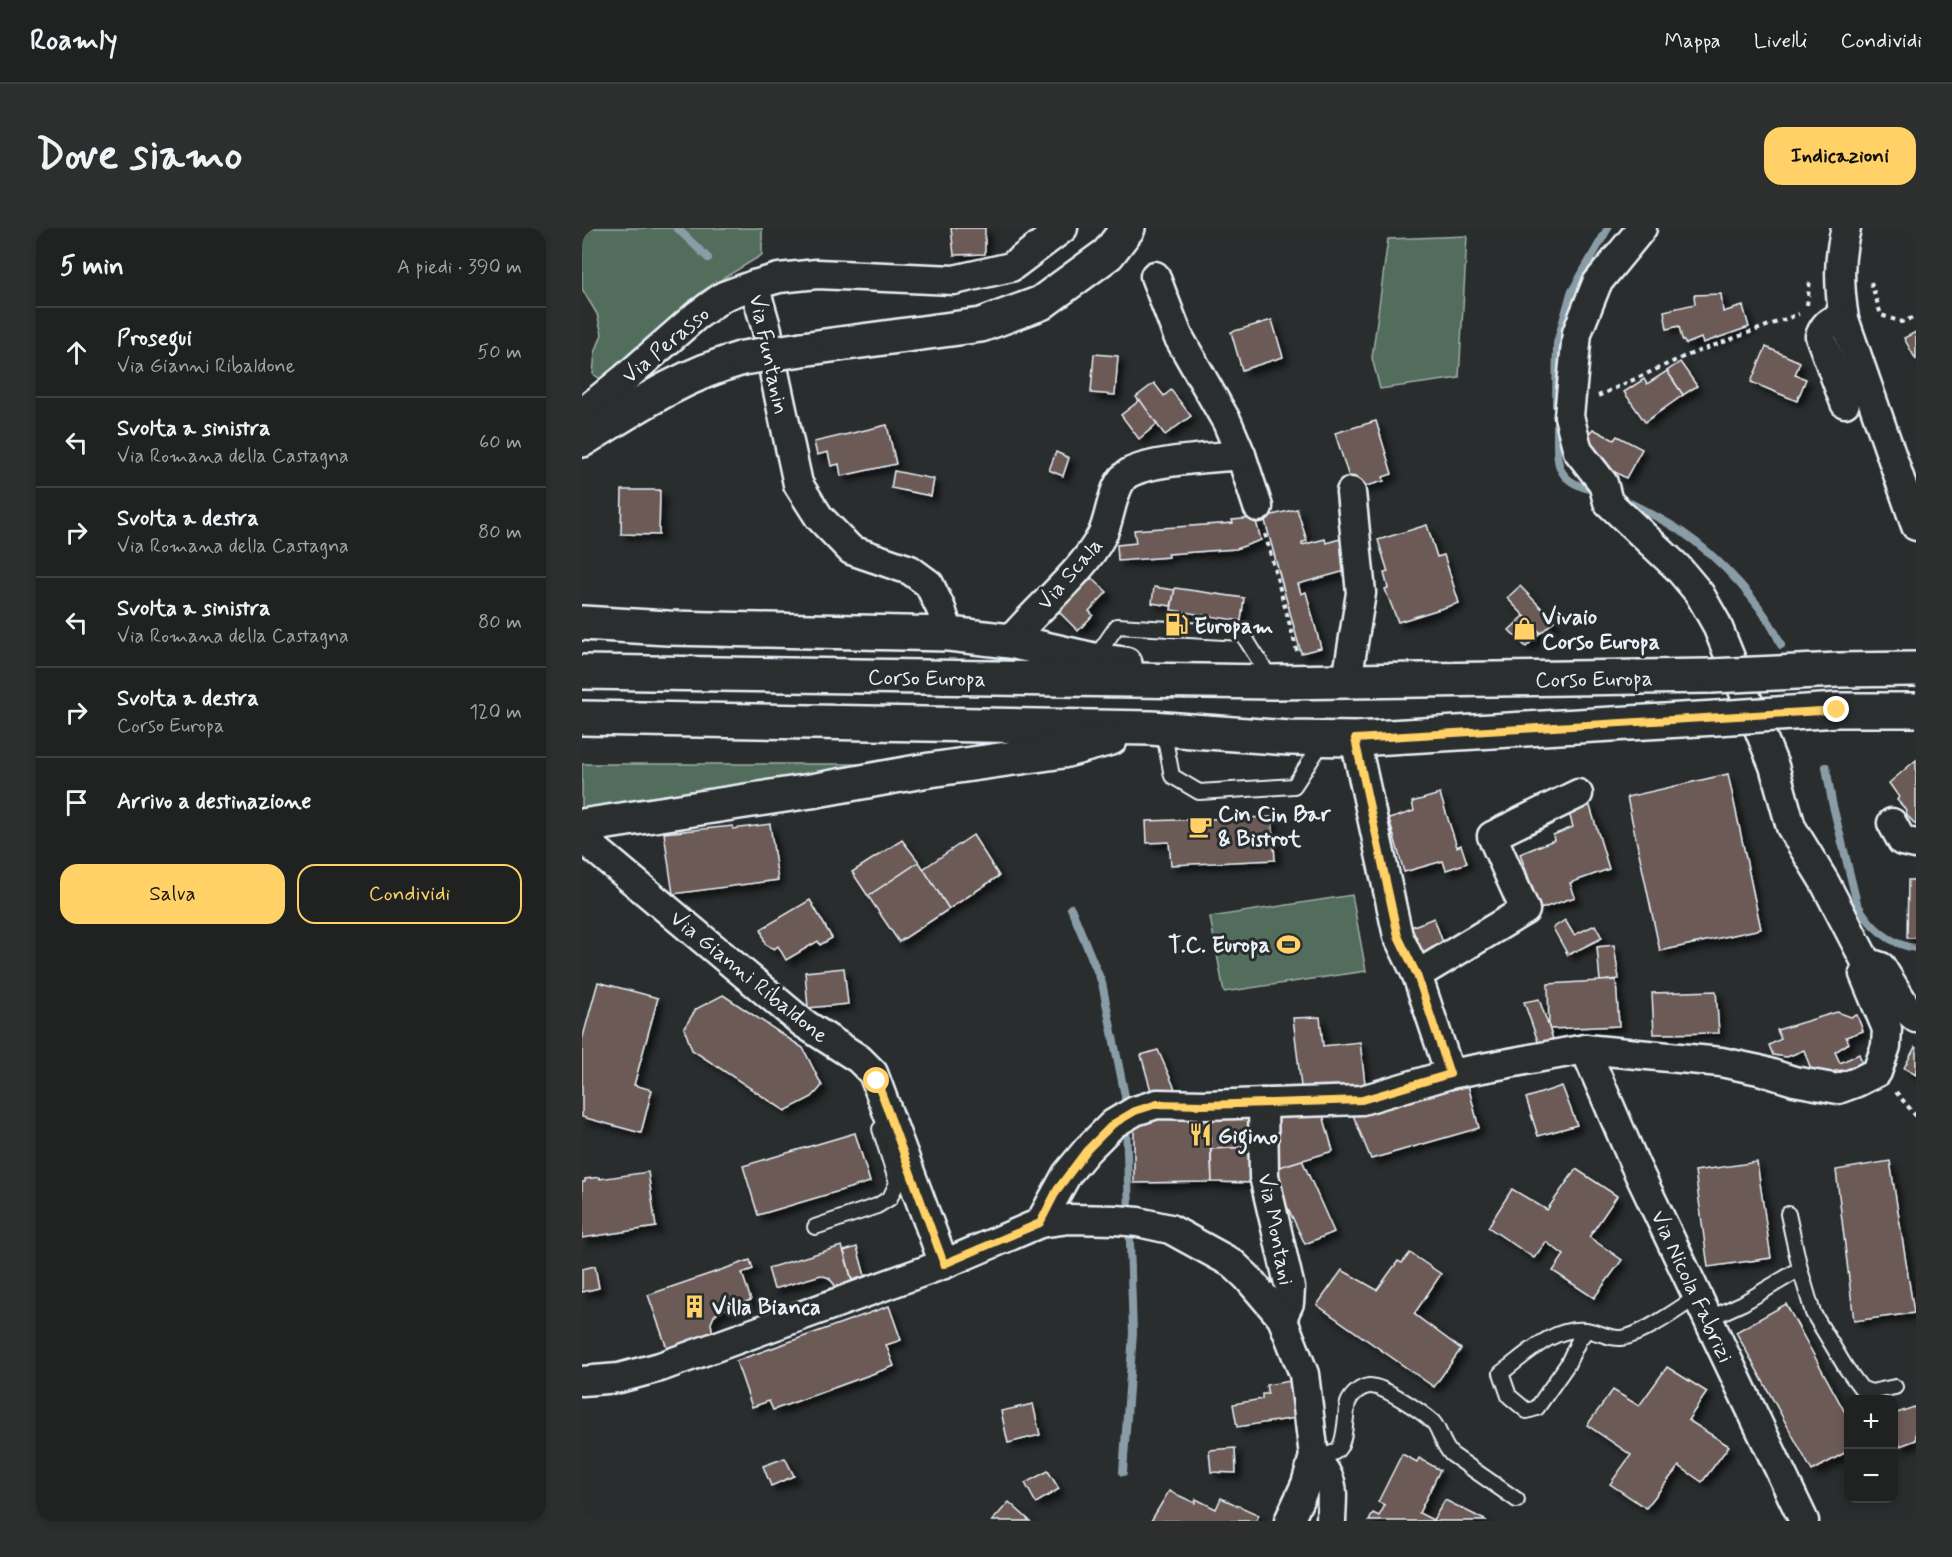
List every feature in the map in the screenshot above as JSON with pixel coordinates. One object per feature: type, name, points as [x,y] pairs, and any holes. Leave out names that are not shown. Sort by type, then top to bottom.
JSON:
[{"type":"main road","points":[[582,440],[597,417],[645,400],[712,367],[743,358],[981,325],[1041,303],[1108,254],[1128,228]]},
{"type":"main road","points":[[582,449],[597,417]]},
{"type":"main road","points":[[582,623],[668,628],[949,634],[1010,641],[1094,660],[1273,682]]},
{"type":"main road","name":"Corso Europa","points":[[582,672],[1273,682],[1711,676],[1916,669]]},
{"type":"main road","name":"Corso Europa","points":[[582,718],[1157,729],[1340,739],[1837,710],[1916,710]]},
{"type":"main road","points":[[582,826],[811,791],[923,771],[1063,751],[1157,729]]},
{"type":"street","name":"Via Funtanin","points":[[949,634],[941,609],[929,584],[910,570],[851,550],[819,517],[798,484],[767,330],[754,285],[779,278],[817,274],[954,280],[1011,267],[1063,228]]},
{"type":"street","points":[[1642,228],[1597,283],[1577,333],[1569,416],[1578,451],[1605,493],[1678,568],[1698,593],[1716,623],[1774,766],[1791,827],[1824,881],[1868,966]]},
{"type":"street","points":[[1846,228],[1841,248],[1839,283],[1844,319],[1916,526]]},
{"type":"street","points":[[1155,276],[1178,336],[1227,422],[1241,455],[1258,507]]},
{"type":"street","name":"Via Perasso","points":[[597,417],[624,379],[696,316],[724,296],[754,285]]},
{"type":"street","points":[[1844,319],[1833,319],[1824,326],[1820,336],[1845,403]]},
{"type":"street","name":"Via Scala","points":[[1010,641],[1088,557],[1103,534],[1119,482],[1128,473],[1162,464],[1241,455]]},
{"type":"street","points":[[1347,681],[1361,593],[1351,492]]},
{"type":"street","points":[[1340,739],[1398,936],[1417,975],[1450,1074]]},
{"type":"street","points":[[1417,975],[1525,910],[1492,836],[1578,794]]},
{"type":"street","points":[[1892,823],[1902,841],[1916,844]]},
{"type":"street","name":"Via Gianni Ribaldone","points":[[582,838],[803,1023],[859,1059],[873,1073],[944,1264]]},
{"type":"street","points":[[1040,1223],[1067,1174],[1124,1118],[1157,1104],[1362,1100],[1450,1074],[1585,1049],[1721,1062],[1759,1070],[1794,1082],[1838,1089],[1877,1072],[1886,1046],[1887,1029],[1865,978],[1864,971],[1868,966],[1875,964],[1881,967],[1909,1012],[1916,1018]]},
{"type":"street","name":"Via Nicola Fabrizi","points":[[1585,1049],[1635,1165],[1804,1521]]},
{"type":"street","name":"Via Montani","points":[[1263,1103],[1264,1176],[1290,1288],[1289,1303],[1282,1318]]},
{"type":"street","points":[[582,1380],[620,1378],[660,1367],[944,1264],[1040,1223],[1069,1219],[1127,1221],[1170,1229],[1232,1263],[1282,1318],[1304,1374],[1314,1456],[1306,1484],[1289,1521]]},
{"type":"street","points":[[1314,1456],[1333,1484],[1331,1521]]},
{"type":"lane","points":[[1094,660],[1118,626],[1242,633],[1273,682]]},
{"type":"lane","points":[[1157,729],[1172,776],[1199,792],[1294,786],[1340,739]]},
{"type":"lane","points":[[816,1227],[878,1206],[890,1198],[897,1183],[875,1111],[876,1106],[886,1108]]},
{"type":"lane","points":[[1788,1214],[1800,1269],[1813,1313],[1846,1368],[1861,1388],[1871,1392],[1895,1387]]},
{"type":"lane","points":[[1587,1330],[1538,1408],[1527,1411],[1509,1396],[1501,1373],[1543,1342],[1568,1330],[1587,1330],[1620,1338],[1703,1308],[1743,1303],[1800,1269]]},
{"type":"lane","points":[[1314,1456],[1334,1454],[1341,1446],[1349,1401],[1355,1392],[1367,1386],[1378,1388],[1393,1395],[1434,1424],[1443,1446],[1450,1454],[1517,1500]]},
{"type":"path","points":[[1569,416],[1596,397],[1683,357],[1804,312],[1807,308],[1810,279]]},
{"type":"path","points":[[1901,322],[1916,317]]},
{"type":"path","points":[[1258,507],[1299,655]]},
{"type":"path","points":[[1892,1086],[1916,1116]]},
{"type":"green space","points":[[582,228],[762,228],[762,255],[702,291],[644,347],[609,385],[593,374],[595,353],[602,334],[597,314],[582,289]]},
{"type":"green space","points":[[1467,236],[1459,378],[1380,389],[1372,358],[1388,239]]},
{"type":"green space","points":[[582,764],[864,764],[867,773],[582,811]]},
{"type":"green space","name":"T.C. Europa","points":[[1352,895],[1366,971],[1224,992],[1210,917]]},
{"type":"building","points":[[951,228],[985,228],[985,254],[954,255]]},
{"type":"building","points":[[1721,294],[1723,312],[1743,306],[1749,327],[1703,343],[1701,338],[1686,344],[1682,339],[1679,326],[1667,329],[1664,311],[1695,304],[1694,295]]},
{"type":"building","points":[[1272,320],[1283,357],[1242,370],[1231,332]]},
{"type":"building","points":[[1916,332],[1916,360],[1904,338]]},
{"type":"building","points":[[1766,347],[1800,362],[1795,375],[1806,379],[1797,401],[1751,382]]},
{"type":"building","points":[[1094,354],[1118,356],[1115,395],[1091,393]]},
{"type":"building","points":[[1680,362],[1697,386],[1683,395],[1667,371]]},
{"type":"building","points":[[1667,371],[1683,395],[1645,422],[1624,392],[1644,379],[1647,384]]},
{"type":"building","points":[[1154,383],[1164,396],[1171,390],[1191,416],[1165,435],[1136,397]]},
{"type":"building","points":[[1140,400],[1157,424],[1139,439],[1121,415]]},
{"type":"building","points":[[1376,421],[1392,474],[1383,477],[1384,481],[1363,487],[1352,487],[1335,433]]},
{"type":"building","points":[[887,425],[896,464],[841,476],[839,464],[831,466],[828,452],[817,455],[814,442]]},
{"type":"building","points":[[1593,429],[1614,440],[1617,436],[1642,449],[1626,478],[1611,470],[1585,438]]},
{"type":"building","points":[[1056,452],[1069,458],[1063,476],[1049,470]]},
{"type":"building","points":[[894,471],[934,479],[931,496],[891,488]]},
{"type":"building","points":[[622,490],[660,490],[659,535],[621,534]]},
{"type":"building","points":[[1297,509],[1307,541],[1302,542],[1302,545],[1325,539],[1326,543],[1340,539],[1349,570],[1298,584],[1301,594],[1306,592],[1321,648],[1301,653],[1264,517]]},
{"type":"building","points":[[1255,518],[1261,540],[1236,549],[1168,554],[1169,557],[1118,561],[1117,545],[1136,543],[1134,530],[1233,523],[1232,520]]},
{"type":"building","points":[[1427,525],[1437,557],[1444,555],[1459,603],[1398,622],[1385,589],[1388,588],[1384,573],[1388,572],[1378,540]]},
{"type":"building","points":[[1092,578],[1107,592],[1089,611],[1093,615],[1078,631],[1058,611]]},
{"type":"building","points":[[1520,586],[1554,621],[1541,633],[1507,598]]},
{"type":"building","points":[[1154,587],[1175,590],[1171,606],[1152,603]]},
{"type":"building","points":[[1175,588],[1244,598],[1241,621],[1171,610]]},
{"type":"building","points":[[1524,616],[1540,633],[1526,647],[1509,630]]},
{"type":"building","points":[[1916,760],[1916,825],[1897,800],[1899,797],[1889,783]]},
{"type":"building","points":[[1728,774],[1761,929],[1660,951],[1627,797]]},
{"type":"building","points":[[1440,794],[1457,847],[1461,845],[1467,863],[1446,870],[1443,861],[1404,872],[1389,819],[1414,811],[1412,802]]},
{"type":"building","points":[[1589,803],[1609,869],[1570,883],[1575,897],[1540,909],[1520,854],[1554,840],[1553,835],[1573,827],[1568,809]]},
{"type":"building","points":[[1272,817],[1275,860],[1171,865],[1169,842],[1147,843],[1146,821]]},
{"type":"building","points":[[770,824],[778,880],[673,894],[664,833],[733,826],[733,829]]},
{"type":"building","points":[[973,835],[999,876],[949,909],[923,869]]},
{"type":"building","points":[[902,840],[919,862],[868,896],[852,872]]},
{"type":"building","points":[[919,862],[949,909],[899,942],[868,896]]},
{"type":"building","points":[[1908,880],[1916,880],[1916,938],[1907,938]]},
{"type":"building","points":[[810,900],[832,938],[820,945],[818,941],[786,960],[778,946],[774,949],[765,944],[761,929]]},
{"type":"building","points":[[1434,918],[1446,951],[1417,967],[1401,931]]},
{"type":"building","points":[[1565,920],[1574,935],[1595,925],[1602,938],[1568,955],[1553,928]]},
{"type":"building","points":[[1614,945],[1619,979],[1600,981],[1597,947]]},
{"type":"building","points":[[844,968],[848,1004],[808,1008],[805,972]]},
{"type":"building","points":[[1616,980],[1619,1026],[1549,1029],[1548,984]]},
{"type":"building","points":[[598,982],[658,998],[634,1085],[652,1090],[641,1133],[582,1117],[582,1040]]},
{"type":"building","points":[[1716,991],[1719,1033],[1654,1034],[1652,993]]},
{"type":"building","points":[[723,995],[803,1048],[822,1086],[812,1097],[785,1111],[692,1050],[684,1028],[696,1009]]},
{"type":"building","points":[[1539,999],[1553,1039],[1539,1044],[1524,1002]]},
{"type":"building","points":[[1837,1012],[1851,1017],[1857,1015],[1863,1031],[1846,1037],[1849,1043],[1835,1052],[1840,1063],[1859,1054],[1863,1065],[1845,1076],[1841,1070],[1813,1075],[1804,1050],[1787,1057],[1773,1055],[1769,1045],[1781,1039],[1777,1030]]},
{"type":"building","points":[[1320,1017],[1323,1046],[1360,1042],[1366,1092],[1302,1095],[1293,1018]]},
{"type":"building","points":[[1916,1048],[1916,1075],[1904,1068]]},
{"type":"building","points":[[1158,1050],[1175,1089],[1153,1098],[1141,1055]]},
{"type":"building","points":[[1467,1081],[1479,1128],[1371,1159],[1353,1115]]},
{"type":"building","points":[[1562,1086],[1577,1125],[1538,1136],[1526,1098]]},
{"type":"building","points":[[1209,1115],[1212,1182],[1134,1183],[1134,1117]]},
{"type":"building","points":[[1209,1115],[1249,1115],[1252,1147],[1211,1149]]},
{"type":"building","points":[[1323,1115],[1333,1151],[1270,1170],[1269,1119]]},
{"type":"building","points":[[855,1133],[870,1182],[758,1215],[743,1166]]},
{"type":"building","points":[[1252,1147],[1255,1183],[1212,1182],[1211,1149]]},
{"type":"building","points":[[1302,1160],[1334,1232],[1305,1244],[1270,1170]]},
{"type":"building","points":[[1890,1161],[1914,1313],[1854,1321],[1836,1170]]},
{"type":"building","points":[[1757,1162],[1771,1258],[1708,1267],[1695,1171]]},
{"type":"building","points":[[1576,1169],[1617,1196],[1589,1237],[1622,1260],[1594,1298],[1553,1271],[1564,1255],[1546,1242],[1534,1258],[1488,1227],[1512,1189],[1547,1210]]},
{"type":"building","points":[[648,1172],[656,1227],[582,1238],[582,1182],[585,1182],[585,1179]]},
{"type":"building","points":[[842,1246],[853,1284],[838,1289],[829,1278],[821,1275],[774,1289],[768,1268]]},
{"type":"building","points":[[857,1247],[865,1276],[852,1280],[844,1251]]},
{"type":"building","points":[[1410,1253],[1441,1274],[1414,1314],[1461,1349],[1434,1387],[1317,1305],[1342,1270],[1377,1290],[1398,1261],[1402,1263]]},
{"type":"building","name":"Villa Bianca","points":[[750,1260],[753,1269],[742,1273],[751,1300],[719,1311],[711,1323],[713,1336],[668,1351],[648,1295]]},
{"type":"building","points":[[595,1266],[599,1288],[582,1292],[582,1269]]},
{"type":"building","points":[[1786,1304],[1844,1411],[1844,1453],[1812,1471],[1736,1332]]},
{"type":"building","points":[[889,1306],[901,1340],[886,1345],[894,1366],[773,1410],[769,1401],[752,1407],[736,1361]]},
{"type":"building","points":[[1667,1367],[1707,1392],[1688,1420],[1729,1446],[1702,1482],[1679,1466],[1646,1508],[1610,1484],[1631,1455],[1587,1425],[1613,1390],[1639,1406]]},
{"type":"building","points":[[1290,1381],[1296,1418],[1237,1427],[1233,1404],[1262,1399],[1262,1394],[1268,1394],[1266,1385]]},
{"type":"building","points":[[1033,1404],[1040,1435],[1008,1443],[1001,1411]]},
{"type":"building","points":[[1914,1407],[1916,1409],[1916,1440],[1900,1446],[1898,1440],[1898,1413]]},
{"type":"building","points":[[1235,1448],[1236,1473],[1211,1472],[1209,1450]]},
{"type":"building","points":[[1402,1454],[1417,1462],[1419,1458],[1440,1470],[1419,1513],[1433,1520],[1445,1500],[1487,1521],[1369,1521],[1373,1513],[1379,1516],[1385,1505],[1378,1502]]},
{"type":"building","points":[[785,1458],[794,1476],[771,1486],[763,1466]]},
{"type":"building","points":[[1048,1471],[1059,1489],[1036,1503],[1025,1483]]},
{"type":"building","points":[[1169,1491],[1195,1503],[1196,1499],[1216,1509],[1221,1498],[1259,1515],[1256,1521],[1151,1521]]},
{"type":"building","points":[[1009,1502],[1030,1521],[992,1521]]},
{"type":"waterway","points":[[677,228],[708,258]]},
{"type":"waterway","points":[[1556,405],[1557,343],[1571,293],[1608,228]]},
{"type":"waterway","points":[[1557,418],[1558,458],[1564,476],[1584,488],[1601,492]]},
{"type":"waterway","points":[[1622,499],[1675,527],[1710,554],[1752,598],[1774,630],[1781,645]]},
{"type":"waterway","points":[[1826,767],[1832,802],[1857,903],[1881,933],[1898,943],[1916,948]]},
{"type":"waterway","points":[[1071,908],[1102,983],[1125,1096],[1125,1109]]},
{"type":"waterway","points":[[1123,1472],[1133,1333],[1126,1122]]},
{"type":"place","name":"Europam","points":[[1176,625]]},
{"type":"place","name":"Vivaio Corso Europa","points":[[1524,629]]},
{"type":"place","name":"Cin Cin Bar & Bistrot","points":[[1200,826]]},
{"type":"place","name":"T.C. Europa","points":[[1288,944]]},
{"type":"place","name":"Gigino","points":[[1200,1135]]},
{"type":"place","name":"Villa Bianca","points":[[694,1306]]},
{"type":"route","points":[[877,1081],[882,1100],[944,1264],[1040,1223],[1067,1174],[1087,1150],[1113,1124],[1135,1111],[1157,1104],[1204,1105],[1362,1100],[1450,1074],[1417,975],[1398,936],[1355,739],[1837,710]]}]
